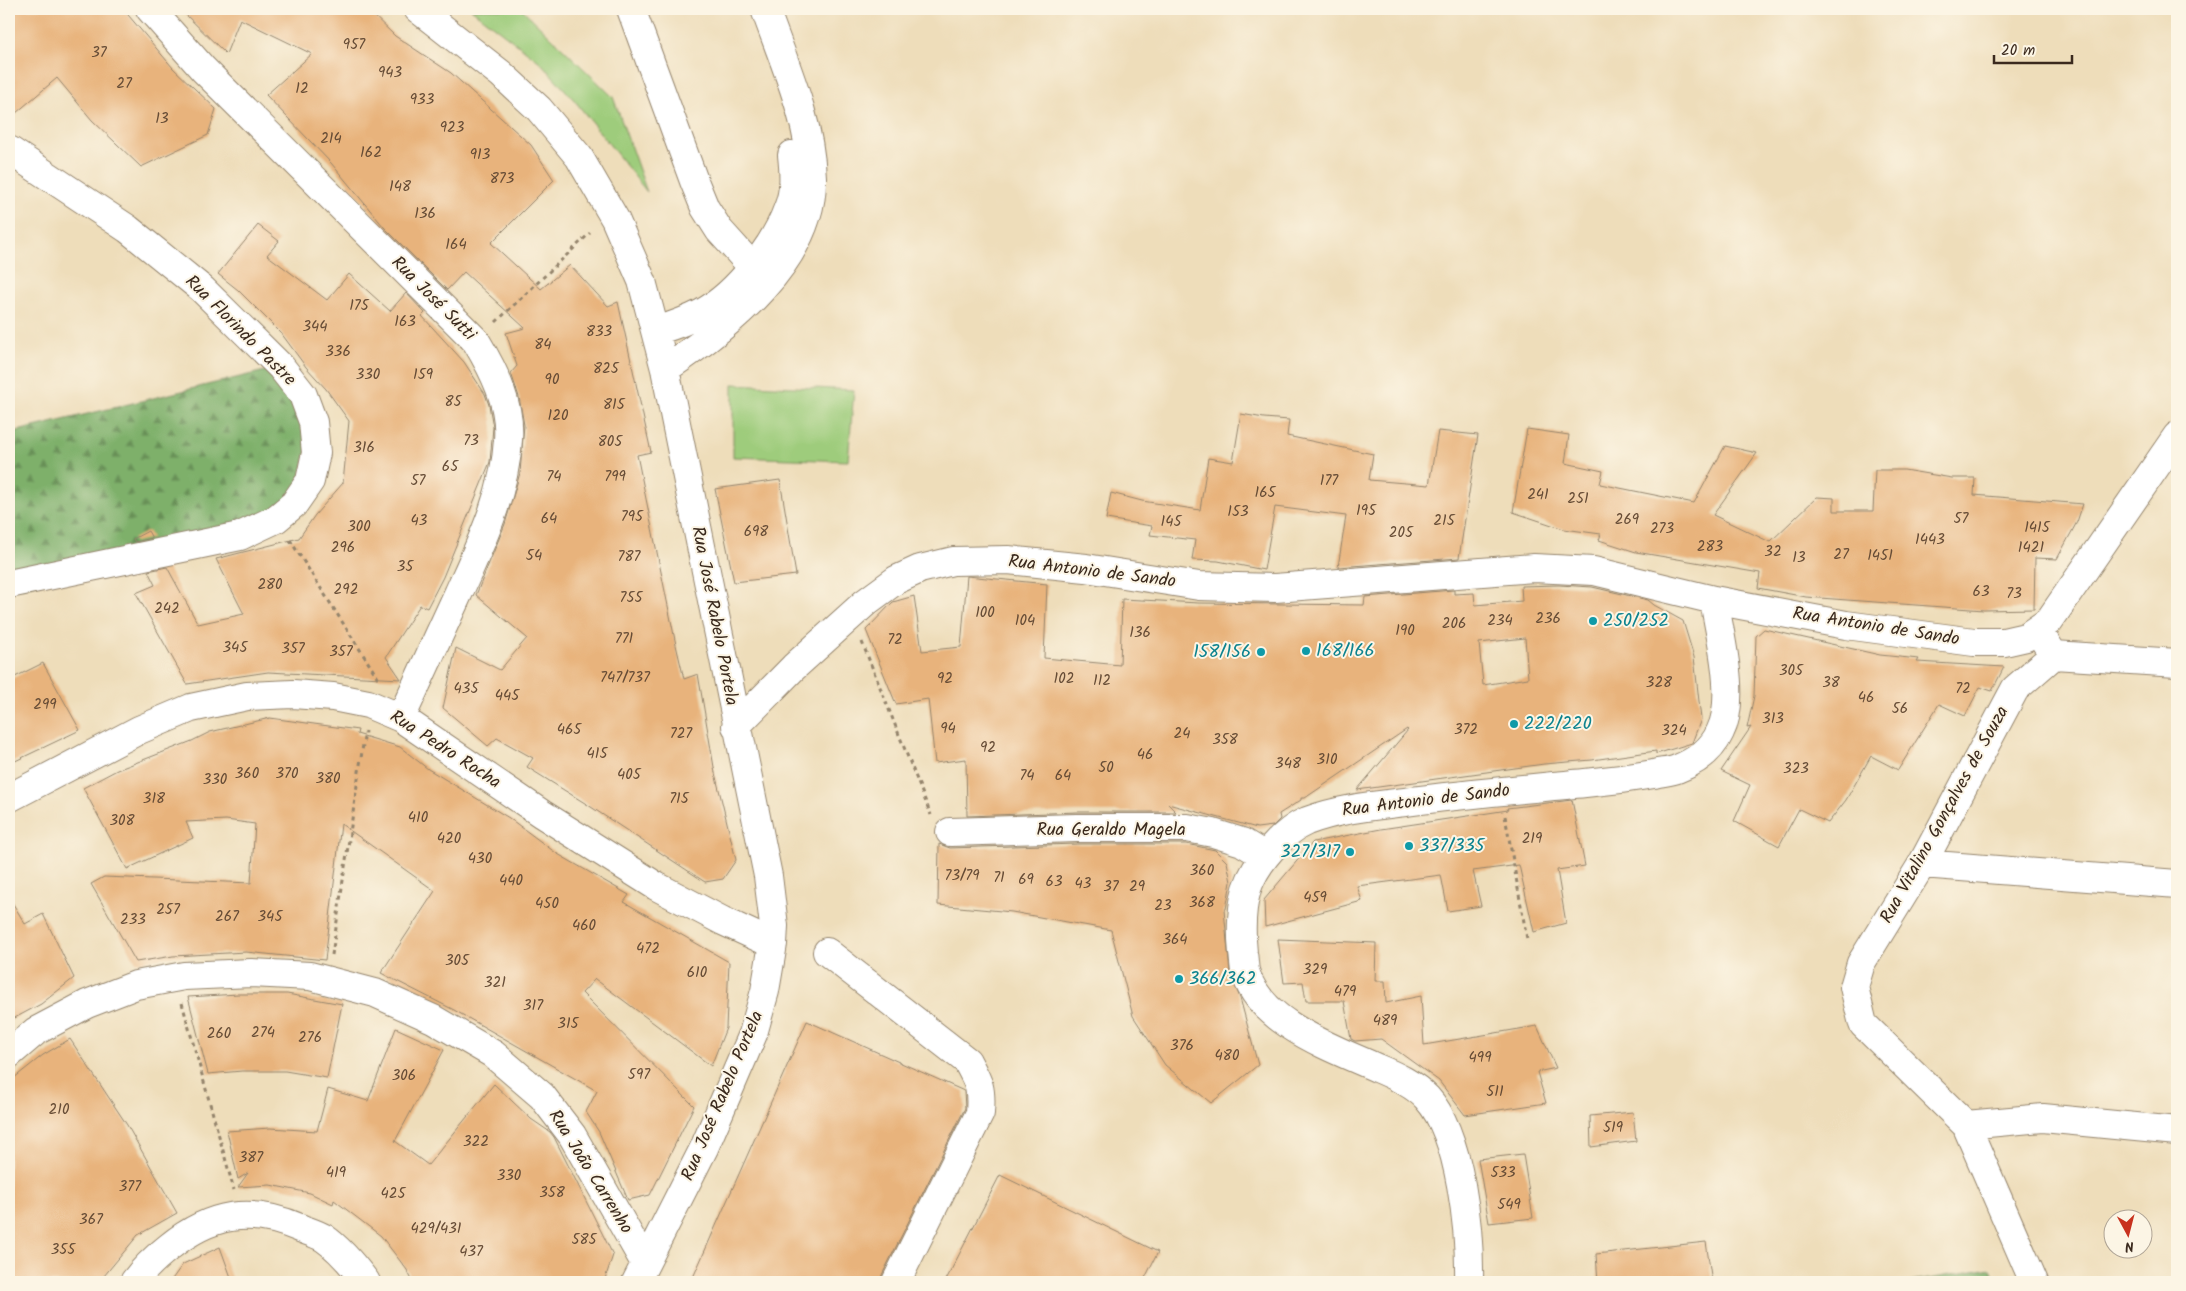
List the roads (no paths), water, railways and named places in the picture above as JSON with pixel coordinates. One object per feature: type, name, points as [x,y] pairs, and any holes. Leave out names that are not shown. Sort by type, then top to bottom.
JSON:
[{"type":"street","name":"Rua José Sutti","points":[[150,9],[203,69],[476,341],[495,373],[504,404],[508,439],[498,498],[476,554],[401,718]]},
{"type":"street","name":"Rua José Rabelo Portela","points":[[418,9],[501,74],[539,110],[579,157],[615,219],[642,281],[665,369],[768,876],[774,926],[773,944],[765,991],[753,1034],[704,1148],[641,1273]]},
{"type":"street","points":[[631,9],[705,208],[719,230],[760,276]]},
{"type":"street","points":[[665,369],[713,334],[742,309],[760,276],[775,234],[789,208],[794,179],[792,147],[784,114],[747,9]]},
{"type":"street","points":[[656,331],[704,312],[732,291],[760,276],[794,244],[809,211],[812,178],[808,143],[800,108],[765,9]]},
{"type":"street","name":"Rua Florindo Pastre","points":[[9,150],[128,229],[202,290],[255,341],[281,367],[303,395],[313,422],[316,453],[310,481],[294,504],[276,519],[240,536],[9,584]]},
{"type":"street","name":"Rua Antonio de Sando","points":[[736,726],[794,667],[851,616],[896,580],[920,569],[953,561],[1008,560],[1086,568],[1199,586],[1275,588],[1534,568],[1594,571],[1714,600],[1846,625],[1974,642],[2004,642],[2026,637],[2050,621],[2177,436]]},
{"type":"street","name":"Rua Antonio de Sando","points":[[1469,1282],[1470,1255],[1458,1170],[1448,1131],[1426,1097],[1398,1077],[1312,1038],[1271,1012],[1254,990],[1245,971],[1242,915],[1247,888],[1265,856],[1281,839],[1305,822],[1348,809],[1622,779],[1676,770],[1697,758],[1711,747],[1722,730],[1726,709],[1726,674],[1714,600]]},
{"type":"street","points":[[2037,630],[2054,655],[2177,663]]},
{"type":"street","name":"Rua Vitalino Gonçalves de Souza","points":[[1966,1125],[1863,1024],[1854,987],[1861,963],[1922,864],[2014,689],[2054,655]]},
{"type":"street","name":"Rua Pedro Rocha","points":[[9,798],[139,730],[192,708],[247,696],[284,694],[323,696],[368,704],[401,718],[534,808],[656,886],[723,921],[773,944]]},
{"type":"street","name":"Rua Geraldo Magela","points":[[950,832],[1077,828],[1187,828],[1213,833],[1242,842],[1265,856]]},
{"type":"street","points":[[1922,864],[2177,884]]},
{"type":"street","points":[[827,952],[967,1061],[977,1078],[982,1092],[980,1113],[896,1282]]},
{"type":"street","name":"Rua João Carrenho","points":[[9,1054],[36,1031],[87,1004],[136,985],[184,976],[251,973],[310,976],[375,993],[433,1019],[493,1054],[542,1096],[572,1135],[641,1273]]},
{"type":"street","points":[[2034,1282],[1966,1125],[2043,1118],[2177,1131]]},
{"type":"street","points":[[134,1282],[145,1267],[186,1233],[215,1219],[248,1214],[283,1221],[324,1238],[350,1260],[366,1282]]},
{"type":"place","name":"250/252","points":[[1593,621]]},
{"type":"place","name":"168/166","points":[[1306,651]]},
{"type":"place","name":"158/156","points":[[1261,652]]},
{"type":"place","name":"222/220","points":[[1514,724]]},
{"type":"place","name":"337/335","points":[[1409,846]]},
{"type":"place","name":"327/317","points":[[1350,852]]},
{"type":"place","name":"366/362","points":[[1179,979]]}]
